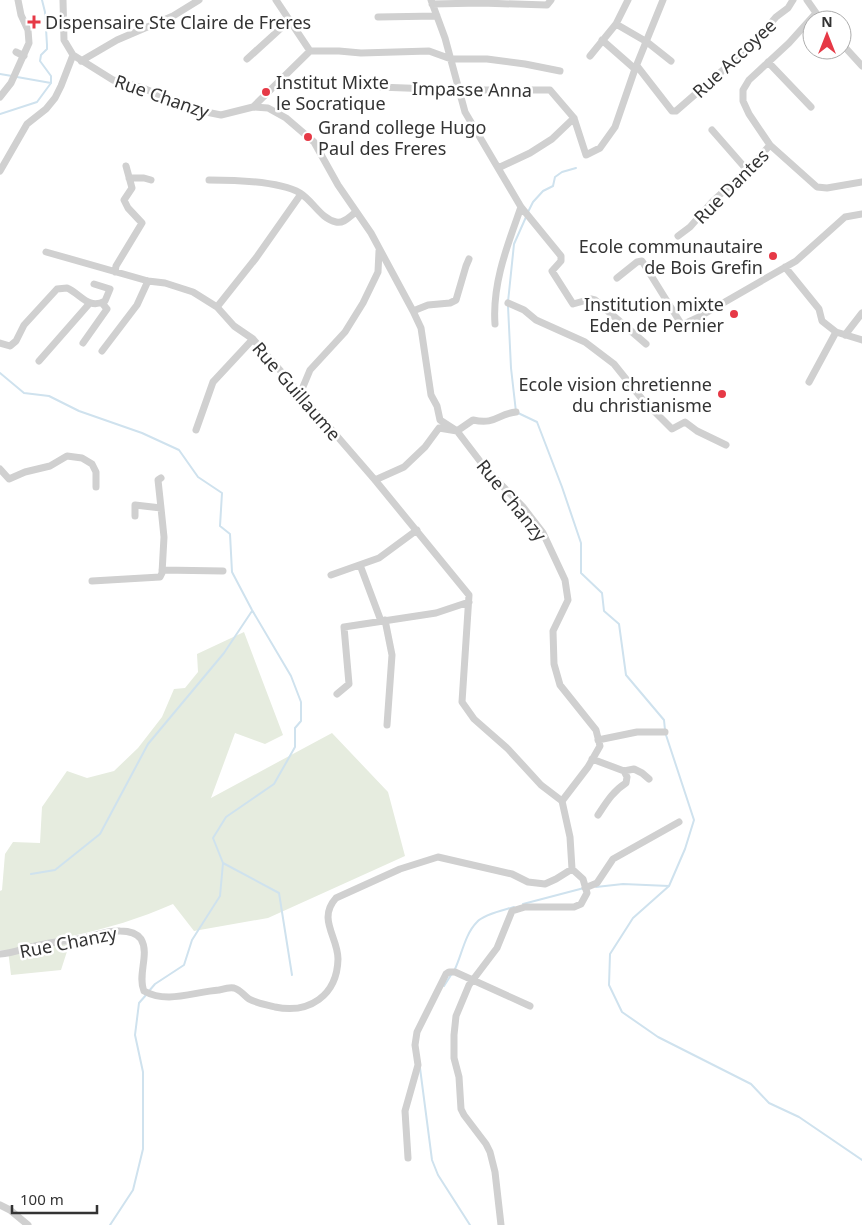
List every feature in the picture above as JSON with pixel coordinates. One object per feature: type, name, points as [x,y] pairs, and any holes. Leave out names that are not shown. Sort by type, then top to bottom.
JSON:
[{"type":"street","points":[[0,97],[3,88],[11,83],[29,43],[28,30],[20,15],[18,0]]},
{"type":"street","points":[[1,168],[27,124],[46,109],[55,98],[73,56],[64,40],[62,0]]},
{"type":"street","points":[[80,61],[117,40],[173,16],[199,0]]},
{"type":"street","points":[[276,0],[310,51]]},
{"type":"street","points":[[551,0],[547,5],[432,2],[445,38],[466,112],[521,206],[561,256],[560,261],[552,271],[574,304],[591,299],[595,300],[646,344]]},
{"type":"street","points":[[602,40],[636,67],[663,0]]},
{"type":"street","name":"Rue Accoyee","points":[[636,67],[672,111],[676,112],[752,45],[794,0]]},
{"type":"street","points":[[590,56],[616,24],[625,1]]},
{"type":"street","points":[[378,16],[437,16]]},
{"type":"street","points":[[247,60],[290,20]]},
{"type":"street","points":[[616,24],[647,42],[671,61]]},
{"type":"street","points":[[770,145],[742,101],[742,90],[749,80],[802,27]]},
{"type":"street","points":[[253,107],[310,51],[339,50],[361,53],[429,52],[451,59],[487,59],[560,71]]},
{"type":"street","points":[[16,52],[24,56]]},
{"type":"street","points":[[852,55],[862,66]]},
{"type":"street","name":"Rue Chanzy","points":[[73,56],[113,80],[143,88],[191,109],[221,115],[253,107],[268,108],[286,118],[314,142],[338,186],[371,233],[421,328],[432,394],[440,420],[457,431],[486,469],[523,508],[543,533],[565,580],[568,600],[553,631],[554,664],[560,685],[596,730],[598,740]]},
{"type":"street","points":[[768,62],[811,107]]},
{"type":"street","name":"Impasse Anna","points":[[378,88],[550,90],[574,118],[586,155],[600,148],[615,127],[636,67]]},
{"type":"street","points":[[498,168],[530,153],[552,139],[574,118]]},
{"type":"street","points":[[712,130],[747,170]]},
{"type":"street","name":"Rue Dantes","points":[[678,236],[690,227],[712,202],[747,170],[770,145],[817,187],[827,188],[862,182]]},
{"type":"street","points":[[115,272],[116,266],[142,223],[128,208],[124,200],[132,188],[126,166]]},
{"type":"street","points":[[129,178],[151,180]]},
{"type":"street","points":[[209,180],[245,180],[288,188],[301,194],[327,218],[335,222],[342,222],[356,212]]},
{"type":"street","points":[[216,307],[256,258],[301,194]]},
{"type":"street","points":[[496,324],[496,302],[501,265],[521,206]]},
{"type":"street","points":[[617,278],[640,260],[642,261],[680,322],[684,324],[796,261],[845,217],[862,214]]},
{"type":"street","points":[[300,394],[310,370],[346,332],[363,303],[378,272],[379,251]]},
{"type":"street","name":"Rue Guillaume","points":[[46,252],[148,282],[165,283],[193,292],[216,307],[234,326],[253,339],[417,530],[469,599]]},
{"type":"street","points":[[413,311],[428,305],[450,303],[456,300],[469,259]]},
{"type":"street","points":[[786,267],[818,309],[822,321],[836,332],[862,340]]},
{"type":"street","points":[[102,351],[137,305],[148,282]]},
{"type":"street","points":[[0,343],[10,346],[16,341],[24,325],[56,289],[67,288],[89,304],[102,303],[105,301],[110,289],[94,284]]},
{"type":"street","points":[[84,343],[107,309],[102,303]]},
{"type":"street","points":[[508,303],[524,310],[536,320],[585,342],[614,364],[642,399],[672,429],[685,422],[697,431],[726,445]]},
{"type":"street","points":[[39,361],[89,304]]},
{"type":"street","points":[[845,335],[862,313]]},
{"type":"street","points":[[809,382],[836,332]]},
{"type":"street","points":[[196,430],[213,382],[253,339]]},
{"type":"street","points":[[375,480],[404,467],[425,447],[439,428],[457,431],[472,420],[481,422],[495,421],[509,413],[516,412]]},
{"type":"street","points":[[0,469],[9,479],[26,472],[50,466],[67,456],[82,458],[92,464],[96,472],[96,487]]},
{"type":"street","points":[[92,581],[158,578],[161,575],[164,537],[158,480],[161,478]]},
{"type":"street","points":[[135,516],[135,505],[161,508]]},
{"type":"street","points":[[331,575],[379,558],[417,530]]},
{"type":"street","points":[[360,565],[383,621],[392,655],[387,725]]},
{"type":"street","points":[[162,570],[223,571]]},
{"type":"street","points":[[337,694],[350,684],[344,627],[436,613],[469,599],[462,702],[474,719],[508,749],[541,785],[562,801],[570,837],[572,869],[583,879],[587,893],[581,904],[574,907],[526,907],[512,912],[497,948],[472,980],[456,1016],[454,1058],[460,1077],[461,1109],[490,1152],[495,1172],[501,1225]]},
{"type":"street","points":[[562,801],[600,746],[598,740],[637,732],[665,732]]},
{"type":"street","points":[[592,759],[624,771],[634,770],[642,773],[650,780]]},
{"type":"street","points":[[598,815],[610,796],[626,783],[627,777],[624,771]]},
{"type":"street","points":[[586,888],[596,883],[613,858],[679,822]]},
{"type":"street","name":"Rue Chanzy","points":[[0,954],[10,954],[44,944],[73,941],[118,930],[128,931],[136,934],[142,940],[144,950],[141,984],[144,991],[153,996],[171,997],[201,991],[233,988],[242,992],[250,1000],[276,1007],[306,1007],[316,1003],[325,995],[334,979],[338,958],[328,918],[330,905],[336,898],[400,869],[438,857],[512,874],[528,882],[545,884],[572,869]]},
{"type":"street","points":[[408,1158],[405,1111],[418,1065],[415,1045],[417,1032],[448,973],[455,972],[530,1006]]},
{"type":"street","points":[[0,1205],[10,1210],[28,1225]]},
{"type":"shaded area","points":[[244,632],[283,735],[265,744],[235,733],[211,798],[332,733],[388,792],[405,856],[268,918],[194,931],[173,904],[123,923],[72,936],[61,970],[11,975],[8,950],[0,950],[0,891],[2,890],[5,854],[13,842],[40,843],[42,807],[67,771],[87,778],[114,771],[138,748],[162,717],[174,689],[185,688],[198,672],[197,654]]},
{"type":"waterway","points":[[0,114],[37,102],[51,83],[51,76],[40,61],[41,55],[47,49],[45,12],[42,0]]},
{"type":"waterway","points":[[0,74],[12,76]]},
{"type":"waterway","points":[[17,77],[51,83]]},
{"type":"waterway","points":[[528,212],[533,202],[543,191],[553,186],[555,177],[562,172],[576,168]]},
{"type":"waterway","points":[[508,302],[514,244],[526,217]]},
{"type":"waterway","points":[[508,306],[511,368],[516,412],[537,422],[581,543],[581,573],[602,593],[604,611],[619,624],[626,675],[664,720],[665,730]]},
{"type":"waterway","points":[[0,373],[24,393],[49,396],[79,411],[142,433],[179,450],[198,477],[222,493],[220,526],[230,534],[232,572],[291,676],[301,702],[301,721],[295,728],[295,747],[274,784],[226,817],[213,838],[223,863],[220,896],[192,940],[184,965],[155,984],[149,991]]},
{"type":"waterway","points":[[31,874],[55,870],[100,834],[148,744],[224,653],[252,611]]},
{"type":"waterway","points":[[596,887],[623,884],[669,886],[685,849],[694,820],[666,735]]},
{"type":"waterway","points":[[223,863],[279,893],[292,975]]},
{"type":"waterway","points":[[669,886],[633,918],[610,954],[609,985],[622,1012],[658,1037],[751,1084],[769,1103],[799,1117],[862,1160]]},
{"type":"waterway","points":[[523,904],[584,888]]},
{"type":"waterway","points":[[455,969],[467,938],[477,922],[489,915],[514,907]]},
{"type":"waterway","points":[[444,986],[451,975]]},
{"type":"waterway","points":[[110,1225],[133,1190],[143,1149],[143,1072],[135,1035],[139,1003],[146,995]]},
{"type":"waterway","points":[[420,1068],[432,1160],[438,1175],[470,1225]]},
{"type":"place","name":"Dispensaire Ste Claire de Freres","points":[[34,22]]},
{"type":"place","name":"Institut Mixte le Socratique","points":[[266,92]]},
{"type":"place","name":"Grand college Hugo Paul des Freres","points":[[308,137]]},
{"type":"place","name":"Ecole communautaire de Bois Grefin","points":[[773,256]]},
{"type":"place","name":"Institution mixte Eden de Pernier","points":[[734,314]]},
{"type":"place","name":"Ecole vision chretienne du christianisme","points":[[722,394]]}]
